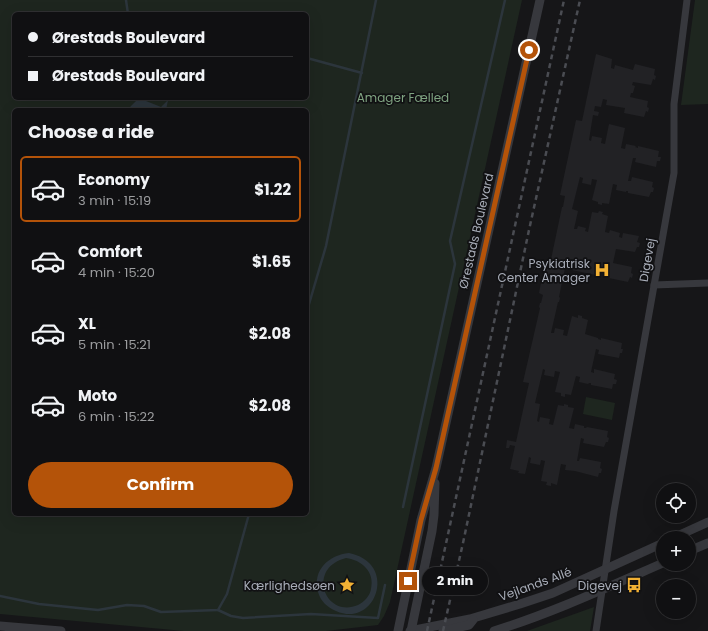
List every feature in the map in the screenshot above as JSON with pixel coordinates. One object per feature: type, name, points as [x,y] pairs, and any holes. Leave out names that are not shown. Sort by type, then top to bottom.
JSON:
[{"type":"street","name":"Ørestads Boulevard","points":[[398,631],[421,520],[436,468],[540,0]]},
{"type":"street","name":"Digevej","points":[[596,631],[601,590],[674,173],[674,104],[687,0]]},
{"type":"street","points":[[654,285],[708,283]]},
{"type":"street","name":"Ørestads Boulevard","points":[[411,631],[434,516],[436,468]]},
{"type":"street","points":[[688,531],[708,522]]},
{"type":"street","points":[[696,548],[708,543]]},
{"type":"street","name":"Vejlands Allé","points":[[411,631],[475,617],[552,593],[656,546]]},
{"type":"street","points":[[494,631],[526,621],[656,566]]},
{"type":"street","points":[[443,631],[469,625],[475,617]]},
{"type":"street","points":[[0,626],[61,631]]},
{"type":"shaded area","name":"Psykiatrisk Center Amager","points":[[596,54],[612,59],[611,68],[614,69],[615,65],[633,70],[635,64],[655,69],[654,75],[656,76],[651,85],[633,82],[632,85],[635,86],[630,97],[648,101],[648,112],[646,111],[644,117],[624,113],[625,108],[606,105],[607,100],[603,99],[601,107],[595,106],[594,111],[599,112],[598,116],[593,115],[589,140],[591,141],[592,136],[602,138],[601,143],[605,144],[609,124],[625,128],[621,148],[625,149],[626,144],[636,146],[635,147],[638,148],[638,146],[659,151],[658,157],[661,157],[660,161],[657,161],[656,167],[635,162],[636,158],[633,158],[628,181],[631,181],[632,177],[653,182],[653,192],[651,192],[649,197],[628,193],[628,191],[616,190],[617,185],[613,184],[609,204],[598,204],[598,202],[592,200],[597,180],[592,179],[591,185],[582,183],[583,178],[580,177],[572,209],[578,211],[574,229],[577,229],[578,226],[586,228],[585,231],[588,232],[592,212],[598,213],[599,211],[608,216],[605,232],[609,233],[610,230],[620,233],[619,237],[622,238],[623,233],[639,236],[637,242],[640,243],[635,252],[616,249],[613,263],[632,267],[632,278],[630,277],[628,282],[604,277],[605,273],[601,272],[600,276],[572,270],[573,264],[566,263],[560,298],[551,333],[554,333],[555,328],[564,330],[563,335],[567,336],[572,316],[578,318],[578,315],[588,320],[585,334],[601,340],[601,338],[622,343],[621,349],[623,349],[619,358],[598,354],[599,350],[596,349],[591,372],[594,373],[594,369],[615,374],[614,379],[617,380],[616,384],[613,384],[612,389],[591,385],[591,383],[588,384],[579,382],[580,377],[576,376],[571,395],[565,394],[565,397],[561,396],[561,393],[555,392],[560,372],[555,371],[554,377],[544,375],[545,370],[543,369],[535,403],[540,404],[537,421],[539,422],[540,417],[550,419],[549,424],[553,425],[558,405],[564,406],[564,404],[568,405],[568,407],[574,408],[569,428],[574,429],[575,424],[584,426],[584,428],[587,427],[608,431],[607,437],[609,438],[604,447],[583,443],[584,439],[581,438],[577,461],[579,461],[580,458],[601,462],[600,468],[602,469],[598,477],[565,470],[566,465],[561,464],[557,485],[551,483],[551,486],[546,485],[547,482],[541,481],[545,461],[541,460],[540,465],[530,463],[531,458],[529,457],[525,474],[518,473],[519,471],[510,469],[515,446],[510,445],[509,448],[506,448],[507,440],[516,442],[529,383],[523,382],[539,307],[543,295],[539,293],[544,268],[549,269],[565,196],[560,195],[576,120],[582,121]]},
{"type":"shaded area","points":[[137,100],[144,100],[161,107],[168,100],[166,108],[129,108]]},
{"type":"shaded area","points":[[349,553],[364,559],[374,569],[377,580],[376,592],[371,603],[362,611],[350,614],[330,608],[321,599],[318,592],[317,584],[320,571],[329,560],[342,554]],"holes":[[[346,558],[362,564],[369,572],[372,583],[371,589],[368,596],[358,605],[346,607],[337,605],[329,599],[325,590],[324,581],[326,572],[334,563]]]},
{"type":"green space","name":"Amager Fælled","points":[[0,0],[522,0],[390,602],[384,616],[378,625],[326,631],[184,631],[0,614]]},
{"type":"green space","points":[[695,0],[708,0],[708,104],[681,105]]},
{"type":"green space","points":[[586,397],[615,403],[612,420],[583,414]]},
{"type":"green space","points":[[594,607],[590,631],[527,631]]},
{"type":"waterway","points":[[126,0],[128,12]]},
{"type":"waterway","points":[[309,304],[326,246],[376,0]]},
{"type":"waterway","points":[[403,507],[455,264],[450,241],[505,0]]},
{"type":"waterway","points":[[309,59],[362,73]]},
{"type":"waterway","points":[[0,596],[39,604],[98,610],[127,605],[144,606],[161,612],[218,610],[227,594],[248,516]]},
{"type":"waterway","points":[[218,610],[231,616],[243,618],[311,614],[378,618],[385,585]]},
{"type":"railway","points":[[427,631],[564,0]]},
{"type":"railway","points":[[443,631],[580,0]]},
{"type":"place","name":"Psykiatrisk Center Amager","points":[[602,270]]},
{"type":"place","name":"Kærlighedsøen","points":[[347,585]]},
{"type":"place","name":"Digevej","points":[[634,585]]},
{"type":"route","points":[[408,581],[421,520],[436,468],[529,50]]}]
